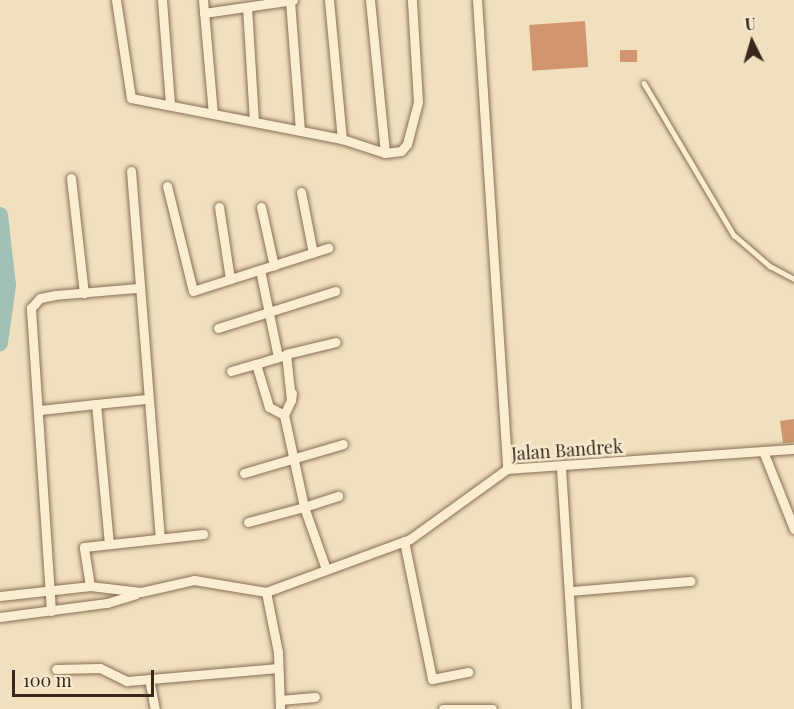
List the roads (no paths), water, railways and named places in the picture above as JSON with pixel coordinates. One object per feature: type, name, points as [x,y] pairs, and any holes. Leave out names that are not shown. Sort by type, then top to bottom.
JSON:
[{"type":"street","points":[[116,0],[131,98],[342,139],[385,153],[401,151],[406,144],[418,102],[412,0]]},
{"type":"street","points":[[162,0],[170,104]]},
{"type":"street","points":[[203,0],[213,114]]},
{"type":"street","points":[[204,13],[295,0]]},
{"type":"street","points":[[329,0],[342,139]]},
{"type":"street","points":[[370,0],[385,153]]},
{"type":"street","points":[[477,0],[507,469]]},
{"type":"street","points":[[290,1],[300,131]]},
{"type":"street","points":[[247,7],[254,122]]},
{"type":"street","points":[[130,171],[137,288],[160,536]]},
{"type":"street","points":[[71,178],[84,292]]},
{"type":"street","points":[[167,186],[193,291],[328,249]]},
{"type":"street","points":[[301,192],[313,253]]},
{"type":"street","points":[[219,207],[230,279]]},
{"type":"street","points":[[261,207],[274,266]]},
{"type":"street","points":[[260,270],[292,397],[284,415],[304,507],[326,569]]},
{"type":"street","points":[[51,611],[40,410],[31,308],[40,298],[137,288]]},
{"type":"street","points":[[218,328],[335,291]]},
{"type":"street","points":[[231,371],[336,342]]},
{"type":"street","points":[[256,364],[269,407],[284,415]]},
{"type":"street","points":[[40,410],[147,399]]},
{"type":"street","points":[[96,404],[109,543]]},
{"type":"street","points":[[244,473],[343,444]]},
{"type":"street","name":"Jalan Bandrek","points":[[266,592],[404,541],[438,522],[507,469],[561,468],[794,449]]},
{"type":"street","points":[[762,451],[794,529]]},
{"type":"street","points":[[561,468],[571,591],[576,709]]},
{"type":"street","points":[[248,522],[338,496]]},
{"type":"street","points":[[90,586],[84,547],[160,536],[203,534]]},
{"type":"street","points":[[404,541],[432,679],[468,672]]},
{"type":"street","points":[[0,617],[107,603],[141,592],[194,580],[266,592],[279,668],[280,705],[315,697]]},
{"type":"street","points":[[571,591],[691,581]]},
{"type":"street","points":[[0,596],[90,586],[141,592]]},
{"type":"street","points":[[57,669],[100,668],[120,680],[279,668]]},
{"type":"street","points":[[149,679],[155,709]]},
{"type":"street","points":[[445,709],[492,709]]},
{"type":"lane","points":[[644,83],[734,235],[770,266],[794,279]]},
{"type":"waterway","points":[[0,215],[8,285],[0,343]]}]
